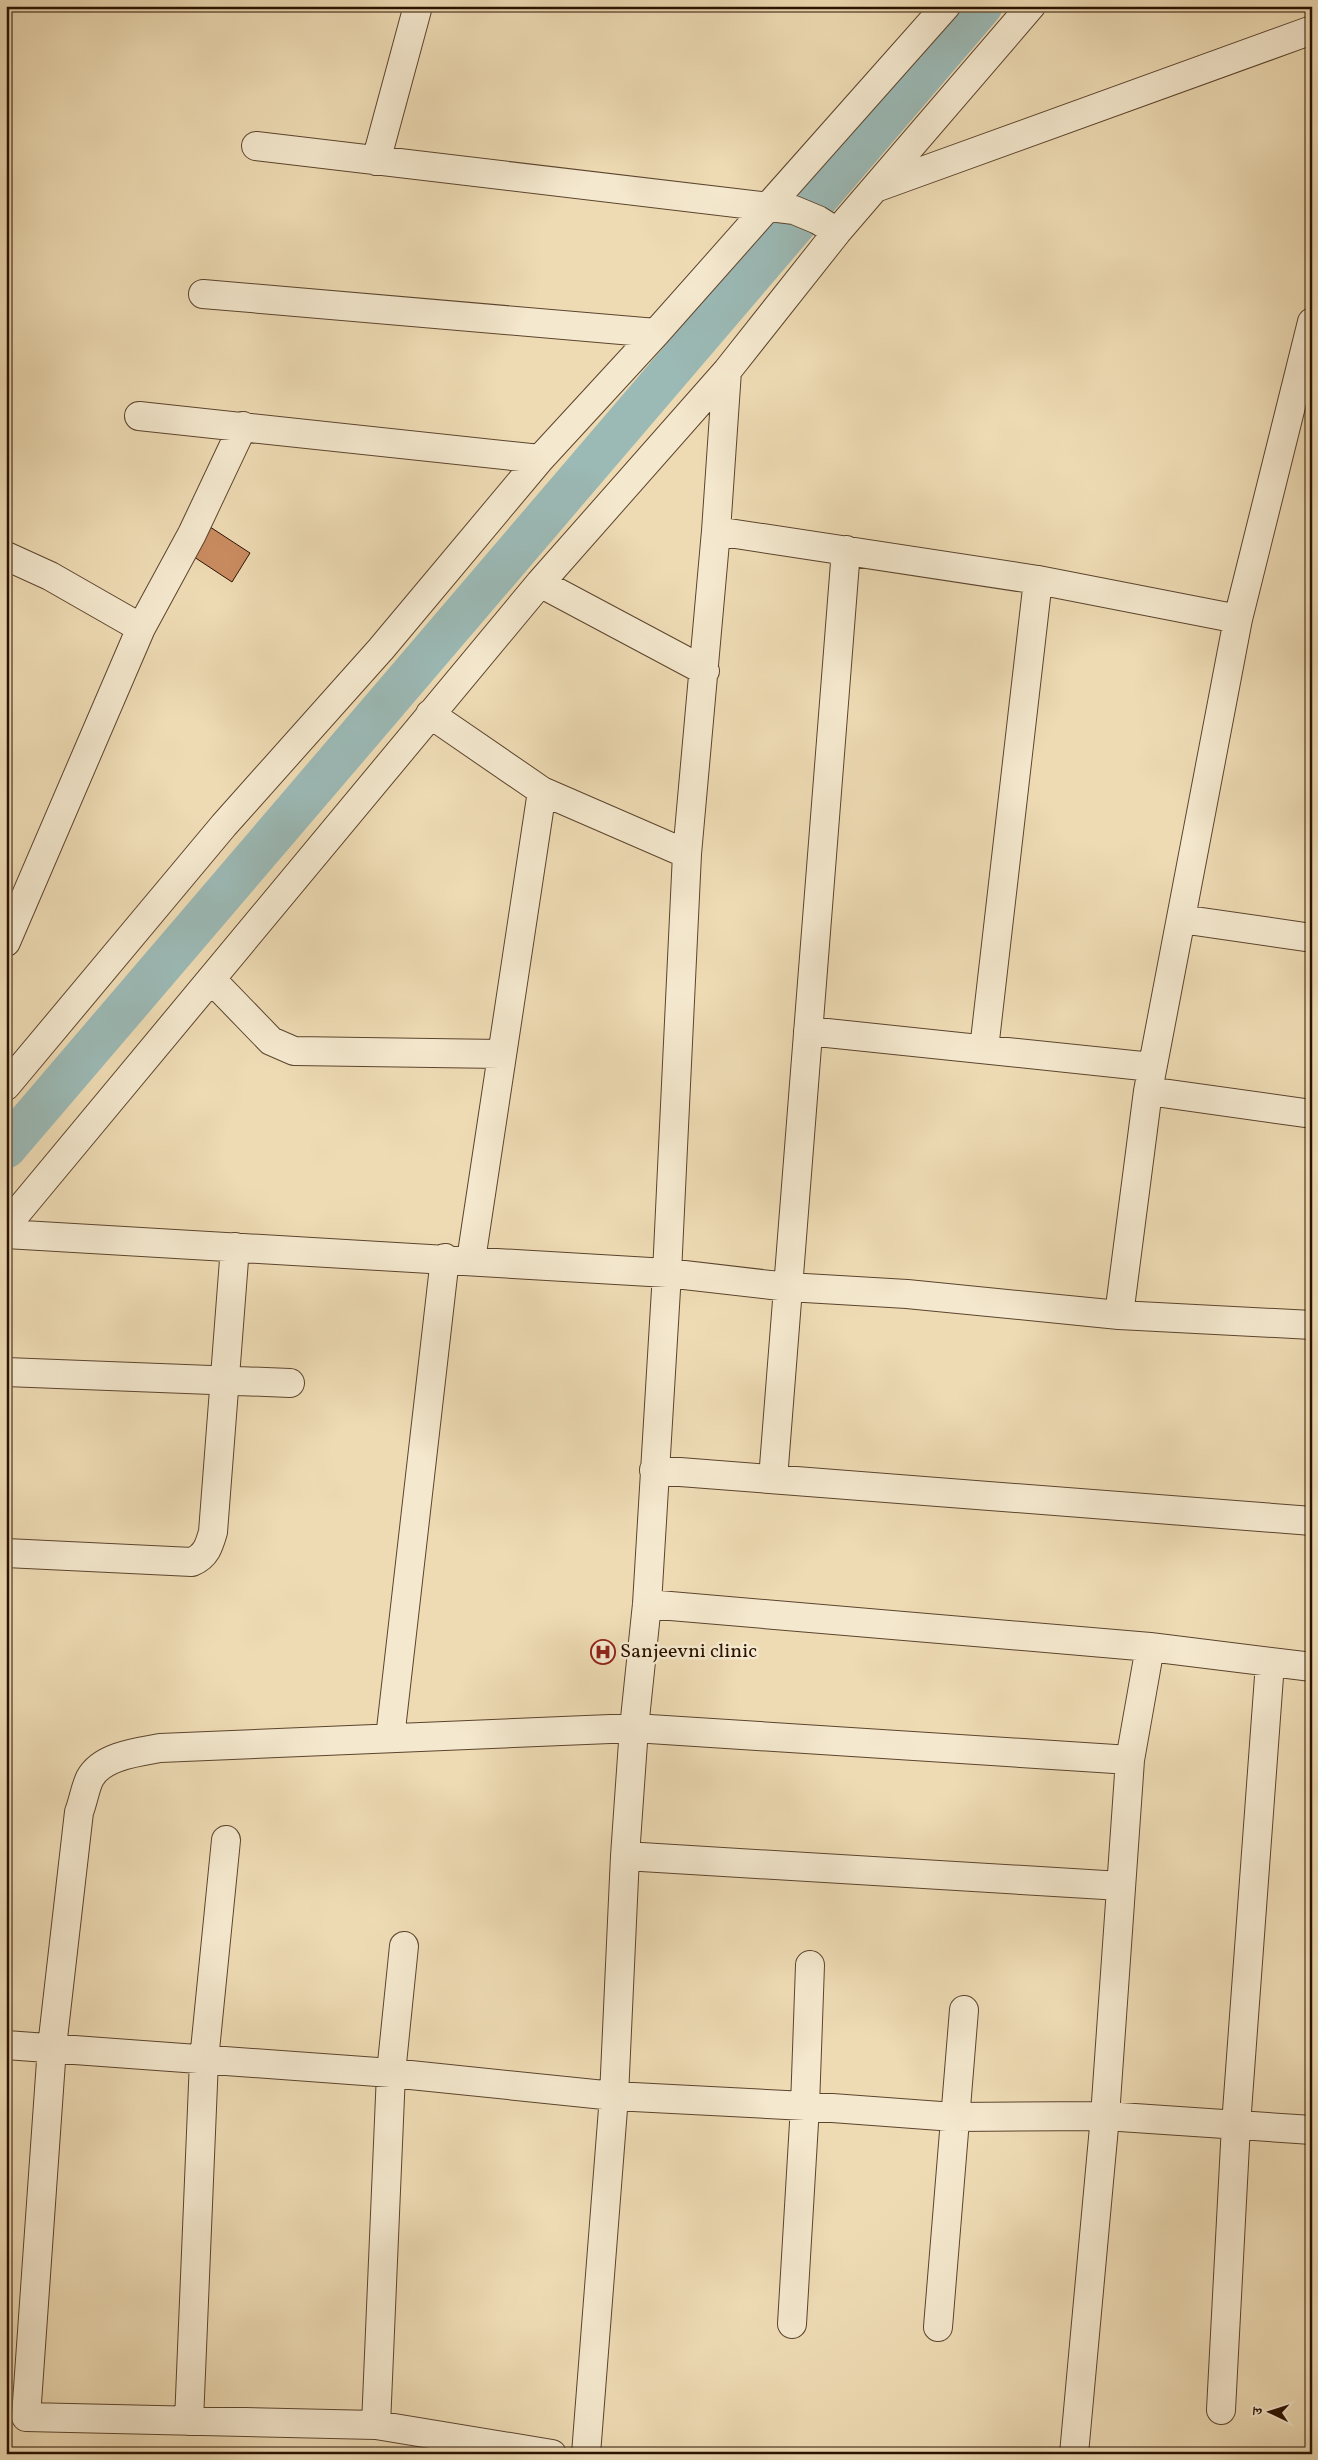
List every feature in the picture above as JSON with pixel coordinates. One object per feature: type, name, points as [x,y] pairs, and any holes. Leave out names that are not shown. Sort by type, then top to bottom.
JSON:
[{"type":"street","points":[[376,161],[418,6]]},
{"type":"street","points":[[6,1226],[540,583],[727,371],[804,217],[946,6]]},
{"type":"street","points":[[877,187],[1031,6]]},
{"type":"street","points":[[6,1086],[224,824],[381,649],[540,459],[656,333],[804,217],[877,187],[1312,30]]},
{"type":"street","points":[[256,146],[804,217]]},
{"type":"street","points":[[203,294],[656,333]]},
{"type":"street","points":[[1119,1315],[1150,1079],[1238,618],[1304,391],[1312,322]]},
{"type":"street","points":[[586,2454],[614,2096],[625,1856],[634,1728],[646,1604],[667,1273],[686,854],[716,531],[727,371]]},
{"type":"street","points":[[139,416],[540,459]]},
{"type":"street","points":[[6,942],[141,628],[192,534],[243,426]]},
{"type":"street","points":[[716,531],[1038,580],[1238,618]]},
{"type":"street","points":[[773,1479],[846,550]]},
{"type":"street","points":[[6,556],[50,576],[141,628]]},
{"type":"street","points":[[984,1049],[1038,580]]},
{"type":"street","points":[[540,583],[704,672]]},
{"type":"street","points":[[430,714],[542,791],[686,854]]},
{"type":"street","points":[[390,1738],[458,1259],[501,1054],[542,791]]},
{"type":"street","points":[[1181,920],[1312,938]]},
{"type":"street","points":[[211,979],[271,1041],[294,1051],[324,1054],[501,1054]]},
{"type":"street","points":[[808,1031],[984,1049],[1150,1079],[1312,1114]]},
{"type":"street","points":[[6,1234],[458,1259],[667,1273],[788,1287],[907,1294],[1119,1315],[1312,1325]]},
{"type":"street","points":[[6,1553],[192,1562],[201,1558],[208,1548],[213,1532],[234,1247]]},
{"type":"street","points":[[6,1372],[290,1383]]},
{"type":"street","points":[[654,1470],[1312,1521]]},
{"type":"street","points":[[646,1604],[1150,1647],[1312,1667]]},
{"type":"street","points":[[1074,2454],[1105,2116],[1130,1760],[1150,1647]]},
{"type":"street","points":[[1221,2410],[1236,2125],[1270,1663]]},
{"type":"street","points":[[552,2454],[376,2425],[16,2417],[52,2048],[79,1812],[90,1777],[106,1764],[125,1754],[160,1748],[634,1728],[1130,1760]]},
{"type":"street","points":[[189,2421],[204,2060],[226,1840]]},
{"type":"street","points":[[625,1856],[1121,1886]]},
{"type":"street","points":[[376,2425],[391,2073],[404,1946]]},
{"type":"street","points":[[792,2324],[805,2106],[810,1965]]},
{"type":"street","points":[[938,2328],[964,2010]]},
{"type":"street","points":[[6,2045],[391,2073],[614,2096],[805,2106],[954,2117],[1105,2116],[1312,2130]]},
{"type":"building","points":[[204,523],[250,553],[232,582],[185,551]]},
{"type":"waterway","points":[[6,1148],[982,6]]},
{"type":"place","name":"Sanjeevni clinic","points":[[603,1652]]}]
